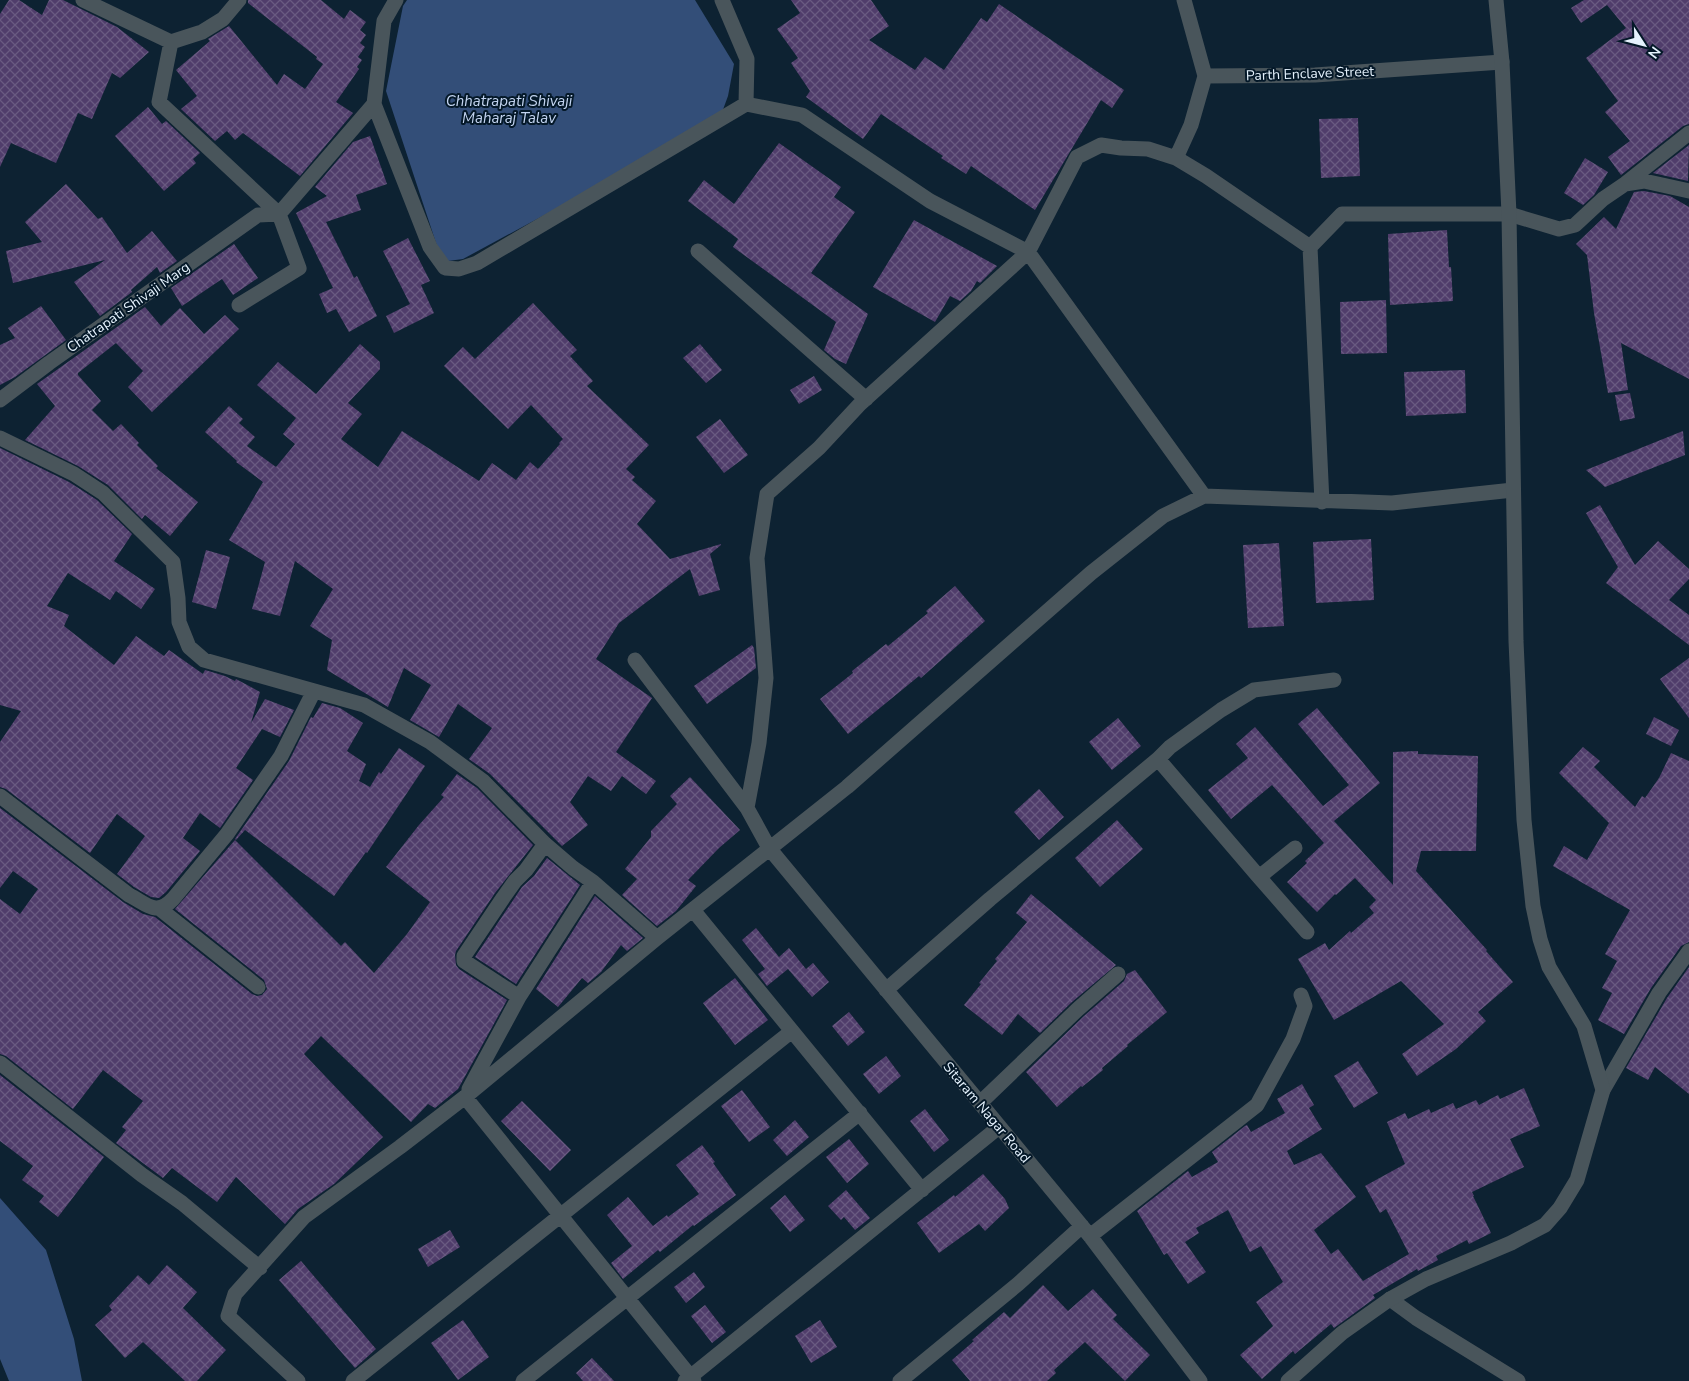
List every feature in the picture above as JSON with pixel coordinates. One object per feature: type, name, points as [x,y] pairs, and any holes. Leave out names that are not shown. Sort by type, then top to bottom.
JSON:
[{"type":"street","points":[[83,0],[171,42],[202,32],[223,19],[239,0]]},
{"type":"street","points":[[396,0],[384,21],[374,104],[430,247],[445,268],[459,268],[477,262],[746,104],[802,115],[930,201],[1028,252],[1204,496]]},
{"type":"street","points":[[722,0],[747,59],[746,104]]},
{"type":"street","points":[[1176,158],[1192,125],[1205,76],[1184,0]]},
{"type":"street","points":[[1496,0],[1502,62],[1509,214],[1516,641],[1524,820],[1533,906],[1540,939],[1549,967],[1584,1026],[1603,1090]]},
{"type":"street","points":[[171,42],[159,102],[279,214],[299,268],[239,305]]},
{"type":"street","name":"Parth Enclave Street","points":[[1205,76],[1315,75],[1502,62]]},
{"type":"street","points":[[279,214],[374,104]]},
{"type":"street","points":[[1322,502],[1310,247],[1342,214],[1509,214],[1560,229],[1575,225],[1603,200],[1689,133]]},
{"type":"street","points":[[747,808],[759,743],[766,678],[757,558],[766,494],[820,448],[866,399],[1028,252],[1077,157],[1101,145],[1148,149],[1176,158],[1206,176],[1310,247]]},
{"type":"street","points":[[1625,184],[1644,181],[1689,191]]},
{"type":"street","name":"Chatrapati Shivaji Marg","points":[[0,400],[49,363],[258,215],[279,214]]},
{"type":"street","points":[[698,251],[866,399]]},
{"type":"street","points":[[0,438],[74,474],[103,493],[173,562],[179,622],[189,647],[204,660],[364,705],[430,742],[483,781],[545,844],[658,938]]},
{"type":"street","points":[[298,1381],[228,1316],[235,1294],[304,1217],[400,1147],[464,1097],[769,848],[847,787],[1091,573],[1163,516],[1204,496],[1392,504],[1513,490]]},
{"type":"street","name":"Sitaram Nagar Road","points":[[635,660],[747,808],[769,848],[1086,1231],[1200,1381]]},
{"type":"street","points":[[886,990],[1170,747],[1221,710],[1254,690],[1334,680]]},
{"type":"street","points":[[160,909],[173,899],[227,834],[281,756],[314,691]]},
{"type":"street","points":[[1158,759],[1307,932]]},
{"type":"street","points":[[0,796],[130,895],[152,908],[160,909],[258,987]]},
{"type":"street","points":[[519,997],[464,961],[464,956],[515,881],[526,870],[545,844]]},
{"type":"street","points":[[1259,877],[1295,848]]},
{"type":"street","points":[[464,1097],[519,997],[593,882]]},
{"type":"street","points":[[693,910],[922,1190]]},
{"type":"street","points":[[1288,1381],[1342,1333],[1390,1299],[1426,1279],[1511,1243],[1545,1225],[1560,1208],[1577,1180],[1603,1090],[1659,994],[1689,951]]},
{"type":"street","points":[[980,1103],[1078,1009],[1118,974]]},
{"type":"street","points":[[900,1381],[1086,1231],[1257,1105],[1292,1039],[1305,1006],[1301,995]]},
{"type":"street","points":[[353,1381],[792,1031]]},
{"type":"street","points":[[0,1063],[142,1175],[182,1203],[260,1268]]},
{"type":"street","points":[[464,1097],[562,1216],[690,1379],[999,1128]]},
{"type":"street","points":[[524,1381],[860,1113]]},
{"type":"street","points":[[1390,1299],[1416,1318],[1518,1381]]},
{"type":"water","name":"Chhatrapati Shivaji Maharaj Talav","points":[[407,0],[695,0],[734,64],[728,96],[721,115],[707,127],[463,259],[448,261],[439,252],[386,91],[403,6]]},
{"type":"water","points":[[0,1198],[46,1250],[74,1339],[82,1381],[9,1381],[0,1359]]},
{"type":"building","points":[[9,0],[19,0],[42,15],[49,0],[63,0],[117,27],[149,52],[120,78],[112,73],[92,119],[78,113],[56,163],[11,143],[0,167],[0,14]]},
{"type":"building","points":[[248,0],[321,0],[344,19],[350,10],[366,22],[360,30],[366,35],[360,43],[365,47],[358,57],[362,60],[357,67],[359,69],[336,102],[353,113],[300,176],[243,133],[235,140],[227,131],[215,141],[181,109],[197,96],[176,70],[210,41],[208,39],[229,26],[277,85],[284,74],[305,89],[323,64],[316,59],[317,57],[248,3]]},
{"type":"building","points":[[791,0],[871,0],[889,26],[869,40],[915,70],[925,57],[944,70],[981,18],[987,22],[999,4],[1124,90],[1112,108],[1101,100],[1035,210],[971,166],[966,174],[881,114],[863,139],[806,97],[810,91],[791,63],[798,58],[777,29],[800,13]]},
{"type":"building","points":[[1584,0],[1689,0],[1689,124],[1683,126],[1621,175],[1608,157],[1630,141],[1605,112],[1618,101],[1586,58],[1626,28],[1607,5],[1581,23],[1571,8]]},
{"type":"building","points":[[148,107],[162,124],[166,121],[200,153],[193,159],[196,163],[164,191],[115,136]]},
{"type":"building","points":[[1358,118],[1360,176],[1321,178],[1319,119]]},
{"type":"building","points":[[370,136],[387,184],[356,195],[361,210],[326,222],[354,278],[357,276],[377,316],[349,332],[336,309],[327,313],[319,294],[333,288],[296,213],[327,196],[315,187],[353,142]]},
{"type":"building","points":[[779,143],[841,187],[834,197],[855,212],[811,273],[868,314],[846,364],[835,359],[824,350],[836,322],[733,247],[738,239],[688,201],[704,180],[734,204]]},
{"type":"building","points":[[1689,145],[1688,181],[1653,173]]},
{"type":"building","points":[[1585,158],[1608,172],[1594,195],[1583,205],[1564,193]]},
{"type":"building","points":[[66,184],[98,219],[102,217],[127,253],[152,231],[177,261],[160,273],[157,267],[131,290],[132,292],[100,316],[74,282],[105,260],[13,283],[6,251],[42,242],[25,222]]},
{"type":"building","points":[[1644,191],[1670,196],[1689,207],[1689,379],[1621,343],[1628,390],[1608,393],[1594,313],[1587,255],[1576,244],[1604,217],[1616,229],[1634,192]]},
{"type":"building","points":[[914,220],[997,266],[980,283],[977,281],[971,291],[960,301],[950,296],[935,322],[873,287]]},
{"type":"building","points":[[1447,230],[1453,301],[1390,305],[1388,234]]},
{"type":"building","points":[[408,238],[430,281],[421,285],[434,313],[394,333],[386,316],[410,304],[383,251]]},
{"type":"building","points":[[234,244],[258,278],[233,295],[222,279],[182,306],[171,288]]},
{"type":"building","points":[[1386,300],[1387,353],[1341,354],[1340,302]]},
{"type":"building","points":[[533,303],[577,350],[570,356],[593,381],[587,386],[649,445],[626,469],[635,477],[632,480],[656,501],[637,524],[670,559],[721,544],[710,554],[720,590],[699,596],[690,569],[619,623],[596,659],[652,698],[616,752],[656,781],[646,794],[622,776],[611,791],[588,776],[570,802],[588,825],[562,846],[490,774],[469,759],[492,728],[458,704],[439,737],[410,720],[431,685],[404,668],[388,707],[327,670],[332,640],[310,626],[333,589],[295,561],[280,616],[252,609],[265,562],[229,540],[263,482],[236,462],[205,432],[229,406],[243,419],[239,423],[255,437],[247,446],[276,467],[295,444],[283,434],[296,418],[257,385],[278,362],[316,394],[360,344],[380,362],[380,369],[348,403],[362,414],[341,439],[378,467],[402,431],[479,481],[492,463],[516,480],[530,462],[538,469],[563,439],[531,405],[508,429],[444,366],[463,347],[475,359]]},
{"type":"building","points":[[41,306],[66,340],[15,377],[0,385],[0,345],[15,338],[8,328]]},
{"type":"building","points":[[145,307],[161,326],[180,308],[204,334],[225,315],[239,329],[152,412],[128,387],[143,371],[116,343],[78,373],[101,401],[92,410],[113,431],[121,424],[139,443],[137,445],[158,466],[156,468],[198,502],[170,536],[145,515],[142,519],[108,485],[78,466],[25,440],[55,406],[37,384]]},
{"type":"building","points":[[700,344],[722,370],[706,383],[683,358]]},
{"type":"building","points":[[1465,370],[1466,413],[1406,416],[1404,372]]},
{"type":"building","points":[[814,376],[822,390],[799,404],[790,390]]},
{"type":"building","points":[[1630,393],[1635,418],[1620,421],[1615,395]]},
{"type":"building","points":[[720,419],[748,455],[724,473],[696,437]]},
{"type":"building","points":[[1683,431],[1685,455],[1605,487],[1586,470]]},
{"type":"building","points":[[0,448],[69,482],[97,500],[132,534],[114,561],[155,589],[141,609],[116,591],[110,600],[68,573],[47,606],[69,615],[64,626],[114,665],[136,636],[164,656],[169,650],[203,674],[205,670],[235,681],[236,679],[260,692],[251,723],[265,699],[294,710],[280,737],[262,729],[236,768],[253,780],[220,828],[200,813],[183,838],[200,851],[159,898],[151,897],[117,874],[145,836],[117,814],[90,853],[6,789],[0,787],[0,742],[21,711],[0,705]]},
{"type":"building","points":[[1600,505],[1635,565],[1658,541],[1689,569],[1689,579],[1669,600],[1689,615],[1689,645],[1606,583],[1618,567],[1586,513]]},
{"type":"building","points":[[1371,539],[1374,600],[1316,603],[1313,542]]},
{"type":"building","points":[[1279,543],[1284,626],[1248,628],[1243,545]]},
{"type":"building","points":[[206,550],[230,557],[216,609],[192,602]]},
{"type":"building","points":[[955,586],[985,621],[921,678],[919,676],[848,734],[820,699],[853,673],[852,671],[886,644],[888,646],[928,613],[926,611]]},
{"type":"building","points":[[752,645],[756,668],[707,704],[694,686]]},
{"type":"building","points":[[1689,658],[1689,718],[1660,679]]},
{"type":"building","points":[[322,703],[340,708],[363,723],[347,751],[366,764],[359,781],[370,787],[379,772],[381,774],[399,748],[425,766],[367,853],[334,896],[245,830],[235,839],[289,761],[311,717],[313,718]]},
{"type":"building","points":[[1317,708],[1380,783],[1334,821],[1393,885],[1393,752],[1418,751],[1418,754],[1478,756],[1476,851],[1421,851],[1416,871],[1513,982],[1478,1012],[1486,1021],[1456,1049],[1417,1076],[1402,1054],[1444,1024],[1401,981],[1334,1020],[1298,959],[1325,943],[1329,950],[1374,913],[1369,907],[1376,900],[1355,878],[1317,912],[1287,882],[1324,843],[1272,785],[1231,819],[1208,790],[1248,758],[1236,744],[1255,727],[1323,806],[1349,785],[1298,724]]},
{"type":"building","points":[[1654,717],[1679,730],[1671,746],[1646,734]]},
{"type":"building","points":[[1118,718],[1141,746],[1112,770],[1089,742]]},
{"type":"building","points":[[1583,747],[1600,761],[1594,767],[1635,807],[1642,796],[1645,798],[1659,778],[1671,753],[1689,761],[1689,942],[1681,946],[1651,988],[1624,1034],[1598,1020],[1612,993],[1602,988],[1617,961],[1605,954],[1630,910],[1553,866],[1564,846],[1587,860],[1609,823],[1559,773]]},
{"type":"building","points":[[457,774],[477,788],[533,845],[495,893],[455,955],[456,965],[459,969],[507,1000],[458,1089],[435,1108],[428,1104],[411,1122],[321,1036],[304,1054],[383,1137],[334,1184],[298,1209],[285,1224],[236,1177],[217,1202],[172,1168],[163,1178],[116,1143],[126,1130],[122,1127],[143,1101],[103,1070],[73,1109],[6,1056],[0,1054],[0,899],[20,914],[38,889],[13,871],[0,888],[0,808],[123,902],[143,914],[155,917],[257,996],[262,995],[267,989],[264,980],[175,909],[235,840],[341,946],[345,942],[374,973],[407,934],[430,902],[386,867],[444,797],[441,795]]},
{"type":"building","points":[[690,777],[740,830],[719,848],[688,880],[696,886],[676,911],[657,926],[622,895],[637,879],[625,869],[651,837],[651,831],[677,804],[670,796]]},
{"type":"building","points":[[1039,789],[1064,817],[1039,840],[1014,812]]},
{"type":"building","points":[[1117,820],[1143,849],[1100,887],[1075,858]]},
{"type":"building","points":[[547,858],[580,885],[516,984],[475,957],[522,887],[534,876]]},
{"type":"building","points":[[1031,894],[1116,965],[1072,1002],[1040,1033],[1018,1014],[1002,1035],[964,1005],[997,961],[995,959],[1027,922],[1016,913]]},
{"type":"building","points":[[595,896],[643,938],[627,951],[621,945],[601,972],[588,983],[582,978],[558,1007],[536,989]]},
{"type":"building","points":[[756,928],[779,957],[789,948],[806,969],[813,963],[829,982],[812,997],[788,969],[767,986],[758,974],[765,969],[742,940]]},
{"type":"building","points":[[1689,967],[1689,1094],[1655,1067],[1648,1080],[1626,1068],[1667,998]]},
{"type":"building","points":[[1135,970],[1167,1012],[1127,1045],[1102,1068],[1103,1070],[1057,1107],[1026,1072],[1084,1016],[1124,981],[1127,974]]},
{"type":"building","points":[[735,978],[768,1020],[735,1045],[703,1003]]},
{"type":"building","points":[[849,1012],[865,1032],[848,1046],[832,1026]]},
{"type":"building","points":[[886,1056],[901,1076],[879,1094],[863,1074]]},
{"type":"building","points":[[1358,1061],[1378,1093],[1354,1108],[1334,1076]]},
{"type":"building","points":[[0,1075],[104,1157],[58,1217],[39,1202],[44,1196],[22,1180],[33,1166],[0,1141]]},
{"type":"building","points":[[1302,1084],[1314,1105],[1309,1108],[1322,1129],[1287,1151],[1294,1165],[1321,1153],[1356,1197],[1314,1230],[1331,1254],[1338,1249],[1363,1281],[1409,1254],[1386,1209],[1380,1213],[1365,1186],[1405,1164],[1387,1122],[1405,1113],[1408,1119],[1429,1109],[1431,1113],[1453,1103],[1456,1109],[1476,1100],[1479,1105],[1498,1095],[1500,1099],[1524,1088],[1540,1126],[1510,1139],[1524,1167],[1472,1192],[1491,1233],[1469,1244],[1467,1240],[1436,1256],[1438,1260],[1418,1271],[1417,1269],[1373,1295],[1375,1298],[1334,1328],[1331,1324],[1295,1354],[1293,1351],[1262,1379],[1240,1355],[1273,1326],[1256,1302],[1283,1282],[1261,1246],[1250,1252],[1228,1210],[1196,1228],[1199,1233],[1185,1242],[1206,1272],[1188,1284],[1167,1253],[1164,1255],[1137,1211],[1188,1171],[1192,1177],[1218,1162],[1212,1152],[1245,1126],[1247,1125],[1251,1132],[1285,1113],[1277,1099]]},
{"type":"building","points":[[742,1090],[770,1127],[749,1142],[721,1106]]},
{"type":"building","points":[[522,1101],[571,1150],[550,1171],[501,1121]]},
{"type":"building","points":[[925,1109],[949,1140],[934,1152],[910,1121]]},
{"type":"building","points":[[795,1120],[809,1137],[787,1156],[773,1140]]},
{"type":"building","points":[[849,1139],[869,1164],[847,1183],[826,1157]]},
{"type":"building","points":[[702,1145],[736,1195],[693,1225],[660,1252],[658,1250],[623,1279],[611,1263],[632,1246],[607,1215],[628,1197],[653,1226],[667,1215],[668,1217],[699,1194],[676,1165]]},
{"type":"building","points":[[983,1174],[1005,1199],[1009,1208],[985,1231],[979,1224],[939,1253],[917,1223],[954,1195],[955,1197]]},
{"type":"building","points":[[846,1190],[870,1218],[855,1230],[844,1217],[841,1220],[828,1206]]},
{"type":"building","points":[[785,1195],[805,1220],[790,1232],[770,1208]]},
{"type":"building","points":[[450,1230],[460,1247],[428,1267],[418,1249]]},
{"type":"building","points":[[301,1261],[376,1349],[355,1368],[279,1280]]},
{"type":"building","points":[[167,1265],[197,1292],[183,1308],[226,1350],[197,1381],[185,1381],[143,1342],[125,1358],[95,1325],[112,1310],[109,1306],[138,1275],[149,1285]]},
{"type":"building","points":[[694,1272],[705,1287],[686,1303],[674,1287]]},
{"type":"building","points":[[1043,1285],[1068,1311],[1093,1289],[1117,1315],[1113,1319],[1150,1355],[1125,1381],[1085,1342],[1054,1370],[1056,1373],[1047,1381],[970,1381],[952,1360],[1004,1312],[1010,1318]]},
{"type":"building","points":[[705,1305],[726,1332],[712,1343],[691,1316]]},
{"type":"building","points":[[463,1320],[489,1357],[458,1380],[431,1343]]},
{"type":"building","points":[[820,1320],[837,1347],[811,1363],[795,1336]]},
{"type":"building","points":[[592,1358],[614,1381],[583,1381],[576,1373]]}]
